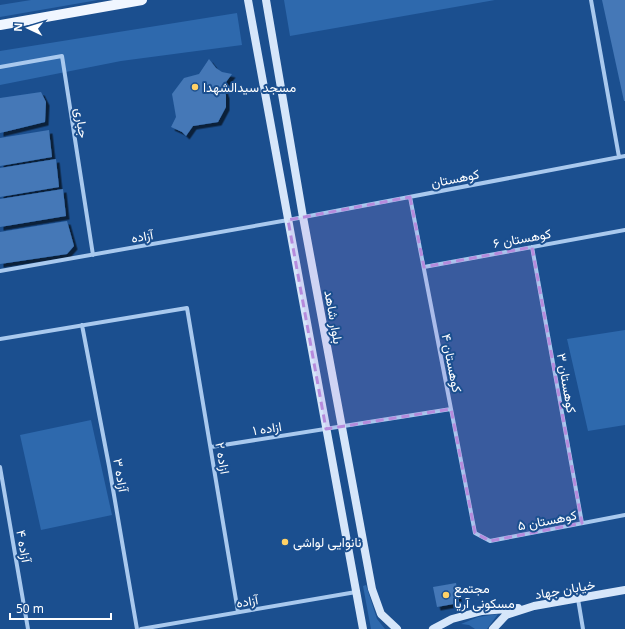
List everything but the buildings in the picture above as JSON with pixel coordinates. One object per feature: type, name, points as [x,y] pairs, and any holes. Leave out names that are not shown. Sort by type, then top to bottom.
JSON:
[{"type":"main road","points":[[0,25],[142,0]]},
{"type":"main road","points":[[248,0],[363,629]]},
{"type":"main road","name":"بلوار شاهد","points":[[266,0],[303,217],[372,589],[381,614],[397,629]]},
{"type":"main road","name":"خیابان جهاد","points":[[492,629],[506,615],[534,606],[625,590]]},
{"type":"main road","points":[[433,629],[452,619],[482,611],[534,606]]},
{"type":"street","points":[[591,0],[619,157]]},
{"type":"street","name":"جباری","points":[[0,67],[62,56],[93,255]]},
{"type":"street","name":"کوهستان","points":[[288,220],[625,156]]},
{"type":"street","name":"کوهستان ۴","points":[[410,197],[475,533]]},
{"type":"street","name":"آزاده","points":[[0,271],[288,220]]},
{"type":"street","name":"کوهستان ۶","points":[[424,267],[625,230]]},
{"type":"street","name":"کوهستان ۳","points":[[532,247],[582,523]]},
{"type":"street","name":"ازاده ۲","points":[[82,325],[187,308],[238,612]]},
{"type":"street","points":[[0,339],[82,325]]},
{"type":"street","name":"آزاده ۳","points":[[82,325],[110,466],[137,629]]},
{"type":"street","name":"ازاده ۱","points":[[210,447],[451,409]]},
{"type":"street","name":"آزاده ۴","points":[[0,467],[1,484],[28,629]]},
{"type":"street","name":"کوهستان ۵","points":[[475,533],[490,541],[625,515]]},
{"type":"street","name":"آزاده","points":[[141,629],[357,592]]},
{"type":"street","points":[[578,599],[584,629]]},
{"type":"highlighted area","points":[[410,197],[424,267],[532,247],[582,523],[490,541],[475,533],[451,409],[326,429],[288,220]]},
{"type":"shaded area","points":[[31,0],[98,0],[0,17],[0,5]]},
{"type":"shaded area","points":[[284,0],[495,0],[290,36]]},
{"type":"shaded area","points":[[237,13],[242,45],[121,61],[0,85],[0,51]]},
{"type":"shaded area","points":[[625,330],[625,425],[588,431],[567,339]]},
{"type":"shaded area","points":[[91,420],[112,515],[41,530],[20,435]]},
{"type":"shaded area","points":[[366,585],[377,619],[385,629],[371,629],[363,586]]},
{"type":"shaded area","points":[[498,614],[487,629],[475,629],[469,625],[461,624],[478,617]]},
{"type":"place","name":"مسجد سیدالشهدا","points":[[195,87]]},
{"type":"place","name":"نانوایی لواشی","points":[[285,542]]},
{"type":"place","name":"مجتمع مسکونی آریا","points":[[446,595]]}]
